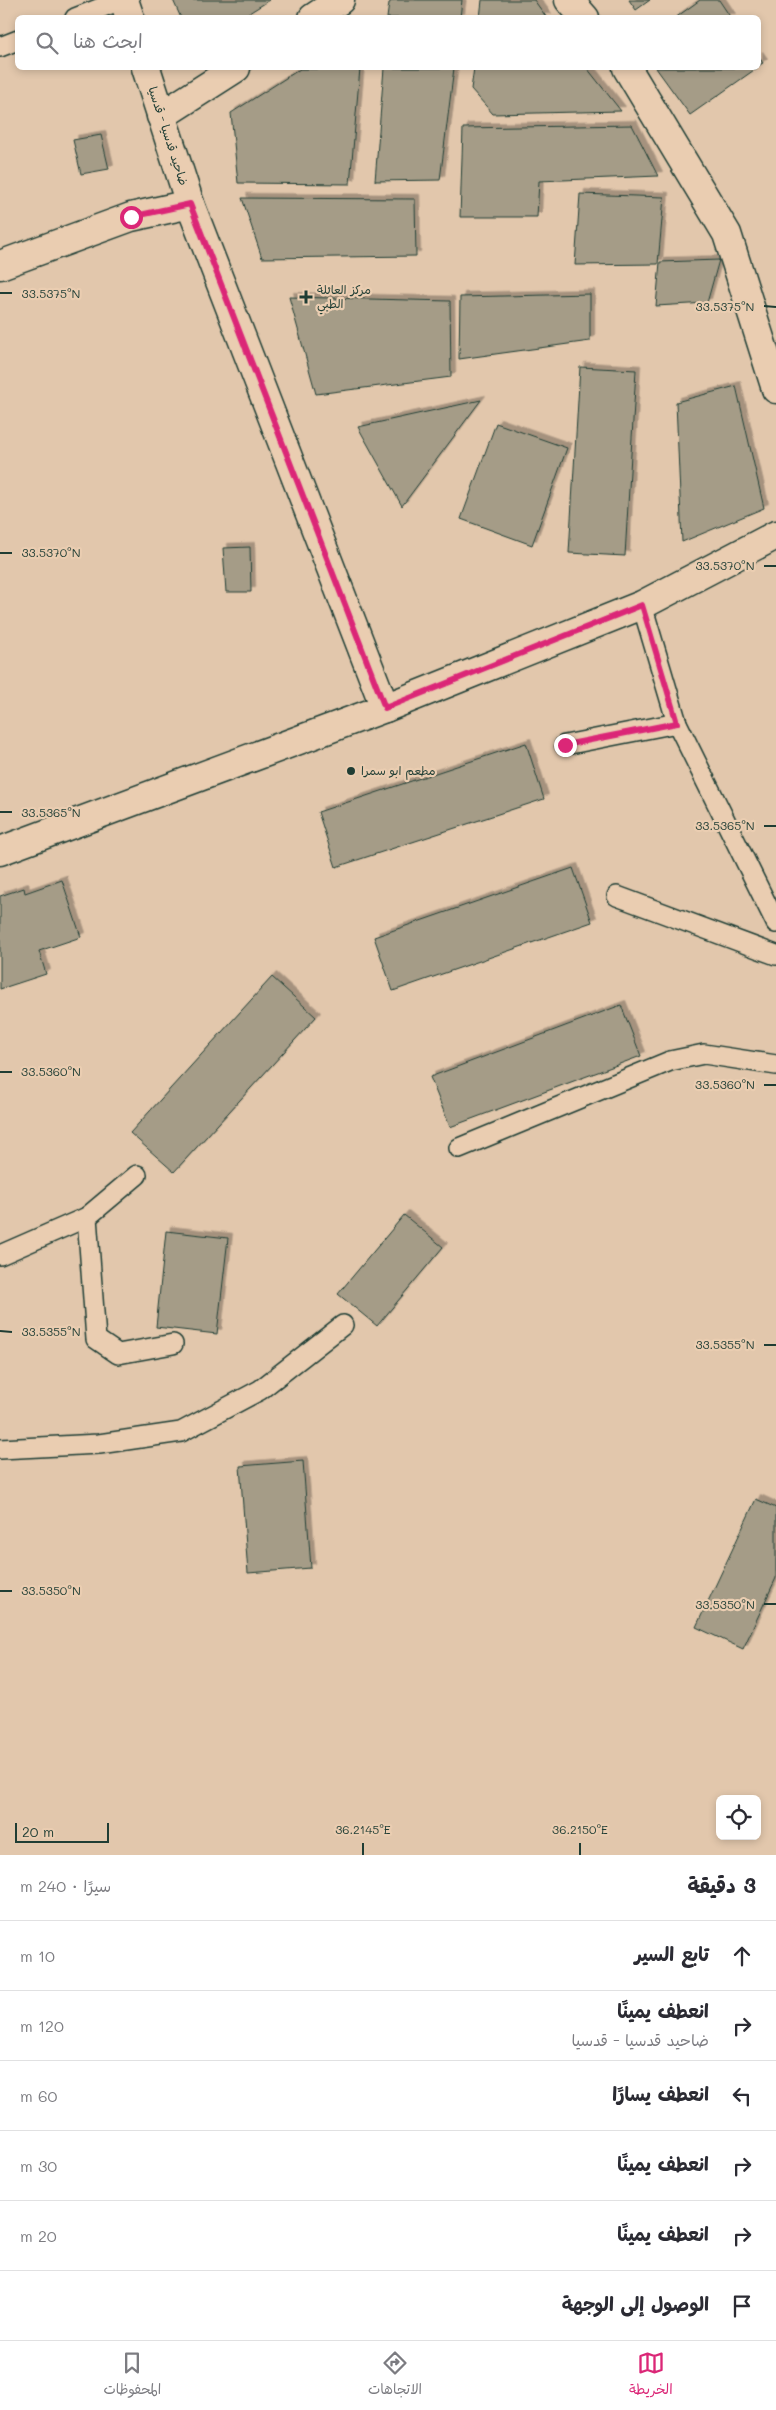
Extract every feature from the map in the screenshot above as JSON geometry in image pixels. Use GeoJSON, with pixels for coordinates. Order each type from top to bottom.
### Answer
{"type":"FeatureCollection","features":[{"type":"Feature","properties":{"kind":"main road"},"geometry":{"type":"LineString","coordinates":[[122,0],[129,15]]}},
{"type":"Feature","properties":{"kind":"main road"},"geometry":{"type":"LineString","coordinates":[[318,15],[340,0]]}},
{"type":"Feature","properties":{"kind":"main road"},"geometry":{"type":"LineString","coordinates":[[569,0],[582,15]]}},
{"type":"Feature","properties":{"kind":"main road","name":"ضاحيد قدسيا - قدسيا"},"geometry":{"type":"LineString","coordinates":[[147,70],[190,204],[385,708]]}},
{"type":"Feature","properties":{"kind":"main road"},"geometry":{"type":"LineString","coordinates":[[161,116],[233,70]]}},
{"type":"Feature","properties":{"kind":"main road"},"geometry":{"type":"LineString","coordinates":[[628,70],[727,234],[776,390]]}},
{"type":"Feature","properties":{"kind":"main road"},"geometry":{"type":"LineString","coordinates":[[0,264],[131,217],[190,204]]}},
{"type":"Feature","properties":{"kind":"main road"},"geometry":{"type":"LineString","coordinates":[[0,851],[385,708],[642,605],[776,535]]}},
{"type":"Feature","properties":{"kind":"lane"},"geometry":{"type":"LineString","coordinates":[[83,15],[122,0]]}},
{"type":"Feature","properties":{"kind":"lane"},"geometry":{"type":"LineString","coordinates":[[0,47],[15,41]]}},
{"type":"Feature","properties":{"kind":"lane"},"geometry":{"type":"LineString","coordinates":[[642,605],[677,723],[776,923]]}},
{"type":"Feature","properties":{"kind":"lane"},"geometry":{"type":"LineString","coordinates":[[565,745],[677,723]]}},
{"type":"Feature","properties":{"kind":"lane"},"geometry":{"type":"LineString","coordinates":[[617,896],[776,955]]}},
{"type":"Feature","properties":{"kind":"lane"},"geometry":{"type":"LineString","coordinates":[[458,1148],[670,1061],[704,1054],[776,1065]]}},
{"type":"Feature","properties":{"kind":"lane"},"geometry":{"type":"LineString","coordinates":[[0,1255],[87,1216],[137,1175]]}},
{"type":"Feature","properties":{"kind":"lane"},"geometry":{"type":"LineString","coordinates":[[87,1216],[96,1339],[118,1354],[172,1344]]}},
{"type":"Feature","properties":{"kind":"lane"},"geometry":{"type":"LineString","coordinates":[[0,1449],[99,1444],[180,1432],[260,1390],[343,1325]]}},
{"type":"Feature","properties":{"kind":"building"},"geometry":{"type":"Polygon","coordinates":[[[173,0],[270,0],[246,15],[180,15],[173,0]]]}},
{"type":"Feature","properties":{"kind":"building"},"geometry":{"type":"Polygon","coordinates":[[[394,0],[462,0],[460,15],[387,15],[389,3],[394,0]]]}},
{"type":"Feature","properties":{"kind":"building"},"geometry":{"type":"Polygon","coordinates":[[[482,0],[534,0],[545,15],[480,15],[482,0]]]}},
{"type":"Feature","properties":{"kind":"building"},"geometry":{"type":"Polygon","coordinates":[[[629,0],[650,0],[636,10],[629,0]]]}},
{"type":"Feature","properties":{"kind":"building"},"geometry":{"type":"Polygon","coordinates":[[[700,0],[719,0],[729,15],[679,15],[700,0]]]}},
{"type":"Feature","properties":{"kind":"building"},"geometry":{"type":"Polygon","coordinates":[[[298,70],[360,70],[350,184],[238,183],[231,113],[298,70]]]}},
{"type":"Feature","properties":{"kind":"building"},"geometry":{"type":"Polygon","coordinates":[[[384,70],[454,70],[440,180],[375,181],[384,70]]]}},
{"type":"Feature","properties":{"kind":"building"},"geometry":{"type":"Polygon","coordinates":[[[474,70],[589,70],[621,111],[493,114],[471,89],[474,70]]]}},
{"type":"Feature","properties":{"kind":"building"},"geometry":{"type":"Polygon","coordinates":[[[657,70],[754,70],[690,115],[657,70]]]}},
{"type":"Feature","properties":{"kind":"building"},"geometry":{"type":"Polygon","coordinates":[[[632,125],[658,176],[539,181],[537,217],[460,217],[463,128],[632,125]]]}},
{"type":"Feature","properties":{"kind":"building"},"geometry":{"type":"Polygon","coordinates":[[[101,135],[109,169],[81,174],[73,140],[101,135]]]}},
{"type":"Feature","properties":{"kind":"building"},"geometry":{"type":"Polygon","coordinates":[[[580,194],[664,197],[658,264],[575,265],[580,194]]]}},
{"type":"Feature","properties":{"kind":"building"},"geometry":{"type":"Polygon","coordinates":[[[242,198],[415,199],[416,256],[262,258],[242,198]]]}},
{"type":"Feature","properties":{"kind":"building"},"geometry":{"type":"Polygon","coordinates":[[[719,260],[707,303],[656,306],[660,262],[719,260]]]}},
{"type":"Feature","properties":{"kind":"building"},"geometry":{"type":"Polygon","coordinates":[[[590,294],[590,341],[459,359],[460,297],[590,294]]]}},
{"type":"Feature","properties":{"kind":"building"},"geometry":{"type":"Polygon","coordinates":[[[289,297],[450,301],[451,377],[316,394],[289,297]]]}},
{"type":"Feature","properties":{"kind":"building"},"geometry":{"type":"Polygon","coordinates":[[[580,367],[636,370],[625,556],[569,553],[580,367]]]}},
{"type":"Feature","properties":{"kind":"building"},"geometry":{"type":"Polygon","coordinates":[[[736,386],[764,508],[682,542],[676,402],[736,386]]]}},
{"type":"Feature","properties":{"kind":"building"},"geometry":{"type":"Polygon","coordinates":[[[481,400],[402,506],[358,427],[481,400]]]}},
{"type":"Feature","properties":{"kind":"building"},"geometry":{"type":"Polygon","coordinates":[[[496,423],[567,448],[532,545],[461,519],[496,423]]]}},
{"type":"Feature","properties":{"kind":"building"},"geometry":{"type":"Polygon","coordinates":[[[250,547],[251,592],[226,592],[223,548],[250,547]]]}},
{"type":"Feature","properties":{"kind":"building"},"geometry":{"type":"Polygon","coordinates":[[[526,743],[544,799],[336,867],[318,812],[526,743]]]}},
{"type":"Feature","properties":{"kind":"building"},"geometry":{"type":"Polygon","coordinates":[[[573,868],[592,922],[393,991],[374,937],[573,868]]]}},
{"type":"Feature","properties":{"kind":"building"},"geometry":{"type":"Polygon","coordinates":[[[62,880],[81,937],[39,951],[46,974],[0,989],[0,896],[24,888],[25,893],[62,880]]]}},
{"type":"Feature","properties":{"kind":"building"},"geometry":{"type":"Polygon","coordinates":[[[272,977],[316,1017],[174,1172],[130,1133],[272,977]]]}},
{"type":"Feature","properties":{"kind":"building"},"geometry":{"type":"Polygon","coordinates":[[[621,1005],[641,1056],[450,1127],[430,1077],[621,1005]]]}},
{"type":"Feature","properties":{"kind":"building"},"geometry":{"type":"Polygon","coordinates":[[[404,1215],[443,1247],[377,1326],[338,1294],[404,1215]]]}},
{"type":"Feature","properties":{"kind":"building"},"geometry":{"type":"Polygon","coordinates":[[[166,1231],[228,1238],[217,1334],[156,1327],[166,1231]]]}},
{"type":"Feature","properties":{"kind":"building"},"geometry":{"type":"Polygon","coordinates":[[[303,1461],[311,1568],[248,1573],[240,1466],[303,1461]]]}},
{"type":"Feature","properties":{"kind":"building"},"geometry":{"type":"Polygon","coordinates":[[[756,1499],[776,1508],[776,1578],[743,1649],[696,1627],[756,1499]]]}},
{"type":"Feature","properties":{"kind":"place","name":"مركز العائلة الطبي"},"geometry":{"type":"Point","coordinates":[306,297]}},
{"type":"Feature","properties":{"kind":"place","name":"مطعم ابو سمرا"},"geometry":{"type":"Point","coordinates":[351,771]}},
{"type":"Feature","properties":{"kind":"route"},"geometry":{"type":"LineString","coordinates":[[131,217],[190,204],[385,708],[642,605],[677,723],[565,745]]}}]}
